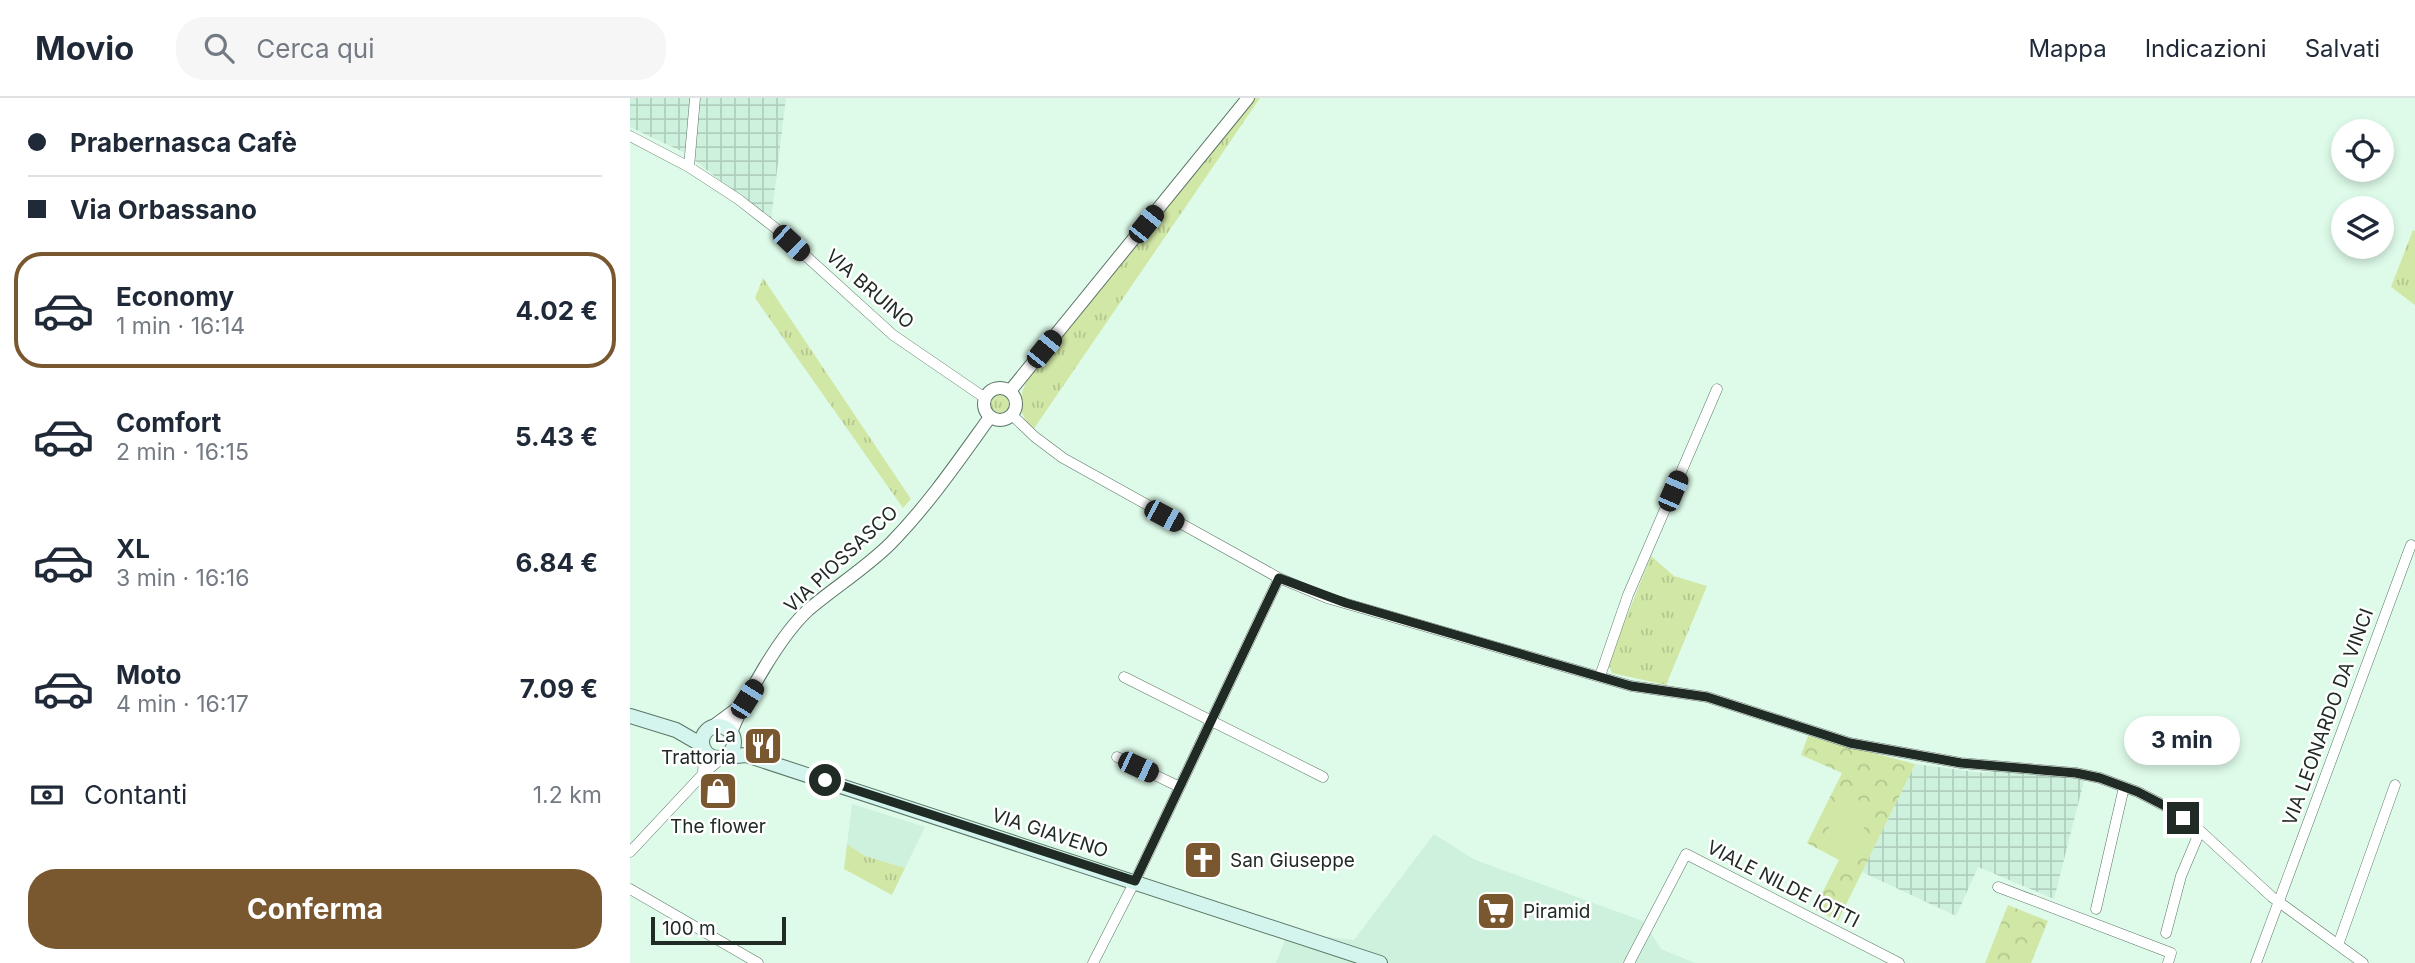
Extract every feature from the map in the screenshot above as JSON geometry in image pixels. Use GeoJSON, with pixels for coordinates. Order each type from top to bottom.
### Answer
{"type":"FeatureCollection","features":[{"type":"Feature","properties":{"kind":"main road","name":"VIA GIAVENO"},"geometry":{"type":"LineString","coordinates":[[630,716],[706,739],[725,727],[733,736]]}},
{"type":"Feature","properties":{"kind":"main road"},"geometry":{"type":"LineString","coordinates":[[733,736],[746,755]]}},
{"type":"Feature","properties":{"kind":"main road"},"geometry":{"type":"LineString","coordinates":[[724,757],[733,749],[733,736]]}},
{"type":"Feature","properties":{"kind":"main road","name":"VIA GIAVENO"},"geometry":{"type":"LineString","coordinates":[[706,739],[712,757],[746,755],[1380,963]]}},
{"type":"Feature","properties":{"kind":"street"},"geometry":{"type":"LineString","coordinates":[[689,167],[695,98]]}},
{"type":"Feature","properties":{"kind":"street"},"geometry":{"type":"LineString","coordinates":[[1010,391],[1248,98]]}},
{"type":"Feature","properties":{"kind":"street","name":"VIA BRUINO"},"geometry":{"type":"LineString","coordinates":[[630,136],[689,167],[738,199],[774,227],[893,335],[985,398]]}},
{"type":"Feature","properties":{"kind":"street"},"geometry":{"type":"LineString","coordinates":[[996,388],[1010,391],[1017,405],[1012,415],[1004,420],[990,416],[984,408],[985,398],[996,388]]}},
{"type":"Feature","properties":{"kind":"street"},"geometry":{"type":"LineString","coordinates":[[1600,676],[1628,595],[1717,389]]}},
{"type":"Feature","properties":{"kind":"street"},"geometry":{"type":"LineString","coordinates":[[1012,415],[1035,438],[1063,458],[1279,578],[1327,598],[1631,686],[1707,697],[1850,743],[1961,763],[2076,773],[2124,787],[2169,808],[2200,831],[2278,901],[2363,963]]}},
{"type":"Feature","properties":{"kind":"street","name":"VIA PIOSSASCO"},"geometry":{"type":"LineString","coordinates":[[733,736],[747,699],[780,646],[806,612],[889,545],[919,513],[990,416]]}},
{"type":"Feature","properties":{"kind":"street","name":"VIA LEONARDO DA VINCI"},"geometry":{"type":"LineString","coordinates":[[2256,963],[2411,545]]}},
{"type":"Feature","properties":{"kind":"street"},"geometry":{"type":"LineString","coordinates":[[1093,963],[1135,881],[1279,578]]}},
{"type":"Feature","properties":{"kind":"street"},"geometry":{"type":"LineString","coordinates":[[1124,677],[1323,777]]}},
{"type":"Feature","properties":{"kind":"street","name":"VIA PIOSSASCO"},"geometry":{"type":"LineString","coordinates":[[706,739],[747,699]]}},
{"type":"Feature","properties":{"kind":"street"},"geometry":{"type":"LineString","coordinates":[[703,774],[706,739]]}},
{"type":"Feature","properties":{"kind":"street"},"geometry":{"type":"LineString","coordinates":[[630,852],[703,774],[724,757]]}},
{"type":"Feature","properties":{"kind":"street"},"geometry":{"type":"LineString","coordinates":[[1116,757],[1180,787]]}},
{"type":"Feature","properties":{"kind":"street"},"geometry":{"type":"LineString","coordinates":[[2338,945],[2395,785]]}},
{"type":"Feature","properties":{"kind":"street"},"geometry":{"type":"LineString","coordinates":[[2096,909],[2124,787]]}},
{"type":"Feature","properties":{"kind":"street"},"geometry":{"type":"LineString","coordinates":[[2166,933],[2180,876],[2200,831]]}},
{"type":"Feature","properties":{"kind":"street","name":"VIALE NILDE IOTTI"},"geometry":{"type":"LineString","coordinates":[[1629,963],[1686,855],[1899,963]]}},
{"type":"Feature","properties":{"kind":"street"},"geometry":{"type":"LineString","coordinates":[[1998,887],[2171,953],[2168,963]]}},
{"type":"Feature","properties":{"kind":"street"},"geometry":{"type":"LineString","coordinates":[[630,890],[758,963]]}},
{"type":"Feature","properties":{"kind":"shaded area"},"geometry":{"type":"Polygon","coordinates":[[[630,98],[786,98],[771,220],[685,153],[630,127],[630,98]]]}},
{"type":"Feature","properties":{"kind":"shaded area"},"geometry":{"type":"Polygon","coordinates":[[[1915,764],[1983,773],[2005,768],[2085,777],[2054,899],[1978,867],[1956,916],[1862,872],[1915,764]]]}},
{"type":"Feature","properties":{"kind":"shaded area"},"geometry":{"type":"Polygon","coordinates":[[[852,804],[925,827],[905,868],[865,856],[847,844],[852,804]]]}},
{"type":"Feature","properties":{"kind":"shaded area"},"geometry":{"type":"Polygon","coordinates":[[[1434,834],[1475,860],[1643,921],[1661,949],[1695,963],[1276,963],[1288,932],[1354,940],[1434,834]]]}},
{"type":"Feature","properties":{"kind":"green space"},"geometry":{"type":"Polygon","coordinates":[[[1253,98],[1260,98],[1033,430],[1021,409],[1022,395],[1031,373],[1253,98]]]}},
{"type":"Feature","properties":{"kind":"green space"},"geometry":{"type":"Polygon","coordinates":[[[2413,230],[2415,231],[2415,305],[2391,287],[2413,230]]]}},
{"type":"Feature","properties":{"kind":"green space"},"geometry":{"type":"Polygon","coordinates":[[[763,278],[911,499],[903,508],[755,298],[763,278]]]}},
{"type":"Feature","properties":{"kind":"green space"},"geometry":{"type":"Polygon","coordinates":[[[1000,395],[1006,398],[1009,404],[1006,410],[1000,413],[994,410],[991,404],[994,398],[1000,395]]]}},
{"type":"Feature","properties":{"kind":"green space"},"geometry":{"type":"Polygon","coordinates":[[[1651,556],[1674,576],[1707,586],[1666,685],[1612,673],[1608,663],[1651,556]]]}},
{"type":"Feature","properties":{"kind":"green space"},"geometry":{"type":"Polygon","coordinates":[[[1808,736],[1915,764],[1838,921],[1814,909],[1839,860],[1807,843],[1842,773],[1801,755],[1808,736]]]}},
{"type":"Feature","properties":{"kind":"green space"},"geometry":{"type":"Polygon","coordinates":[[[1846,794],[1874,808],[1851,854],[1823,840],[1846,794]]]}},
{"type":"Feature","properties":{"kind":"green space"},"geometry":{"type":"Polygon","coordinates":[[[847,844],[865,856],[905,868],[892,895],[844,869],[847,844]]]}},
{"type":"Feature","properties":{"kind":"green space"},"geometry":{"type":"Polygon","coordinates":[[[2008,905],[2048,921],[2031,963],[1985,963],[2008,905]]]}},
{"type":"Feature","properties":{"kind":"place","name":"La Trattoria"},"geometry":{"type":"Point","coordinates":[763,746]}},
{"type":"Feature","properties":{"kind":"place","name":"The flower"},"geometry":{"type":"Point","coordinates":[718,791]}},
{"type":"Feature","properties":{"kind":"place","name":"San Giuseppe"},"geometry":{"type":"Point","coordinates":[1203,860]}},
{"type":"Feature","properties":{"kind":"place","name":"Piramid"},"geometry":{"type":"Point","coordinates":[1496,911]}},
{"type":"Feature","properties":{"kind":"route"},"geometry":{"type":"LineString","coordinates":[[825,780],[1135,881],[1279,578],[1327,598],[1631,686],[1707,697],[1850,743],[1961,763],[2076,773],[2100,778],[2138,792],[2183,818]]}}]}
